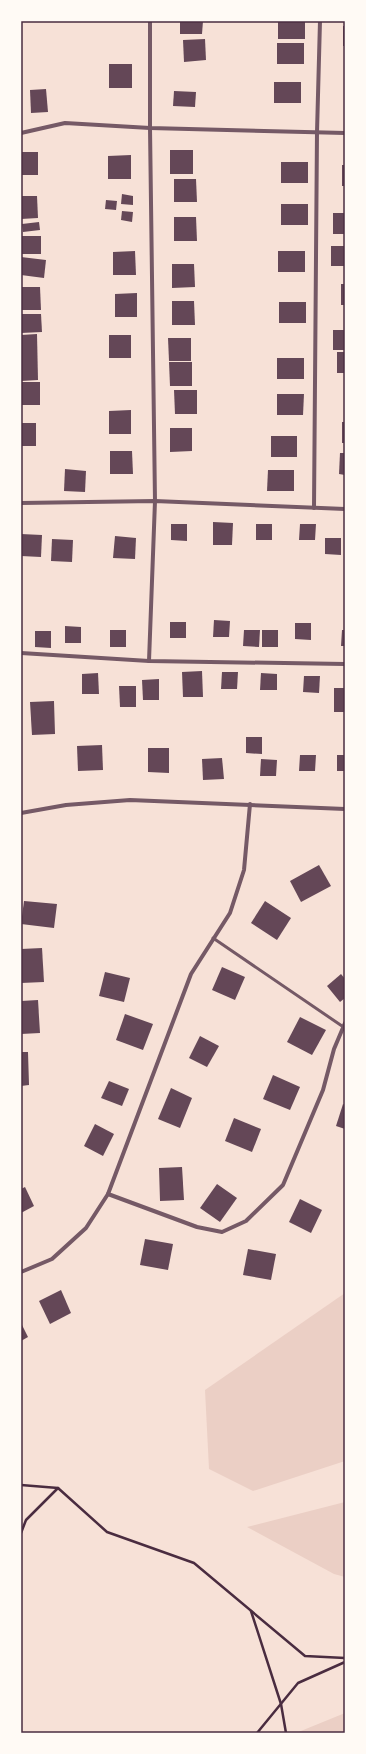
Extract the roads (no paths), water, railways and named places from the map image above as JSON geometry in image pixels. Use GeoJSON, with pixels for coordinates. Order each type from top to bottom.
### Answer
{"type":"FeatureCollection","features":[{"type":"Feature","properties":{"kind":"street"},"geometry":{"type":"LineString","coordinates":[[149,661],[155,501],[150,21]]}},
{"type":"Feature","properties":{"kind":"street"},"geometry":{"type":"LineString","coordinates":[[314,508],[317,132],[320,21]]}},
{"type":"Feature","properties":{"kind":"street"},"geometry":{"type":"LineString","coordinates":[[21,133],[64,123],[150,128],[345,132]]}},
{"type":"Feature","properties":{"kind":"street"},"geometry":{"type":"LineString","coordinates":[[21,503],[155,501],[345,509]]}},
{"type":"Feature","properties":{"kind":"street"},"geometry":{"type":"LineString","coordinates":[[21,653],[149,661],[345,664]]}},
{"type":"Feature","properties":{"kind":"street"},"geometry":{"type":"LineString","coordinates":[[21,813],[66,805],[130,800],[345,809]]}},
{"type":"Feature","properties":{"kind":"street"},"geometry":{"type":"LineString","coordinates":[[21,1272],[52,1258],[86,1228],[108,1194],[191,974],[230,913],[244,870],[250,804]]}},
{"type":"Feature","properties":{"kind":"street"},"geometry":{"type":"LineString","coordinates":[[108,1194],[197,1227],[222,1232],[246,1221],[283,1185],[323,1090],[344,1024]]}},
{"type":"Feature","properties":{"kind":"lane"},"geometry":{"type":"LineString","coordinates":[[213,938],[344,1024]]}}]}
